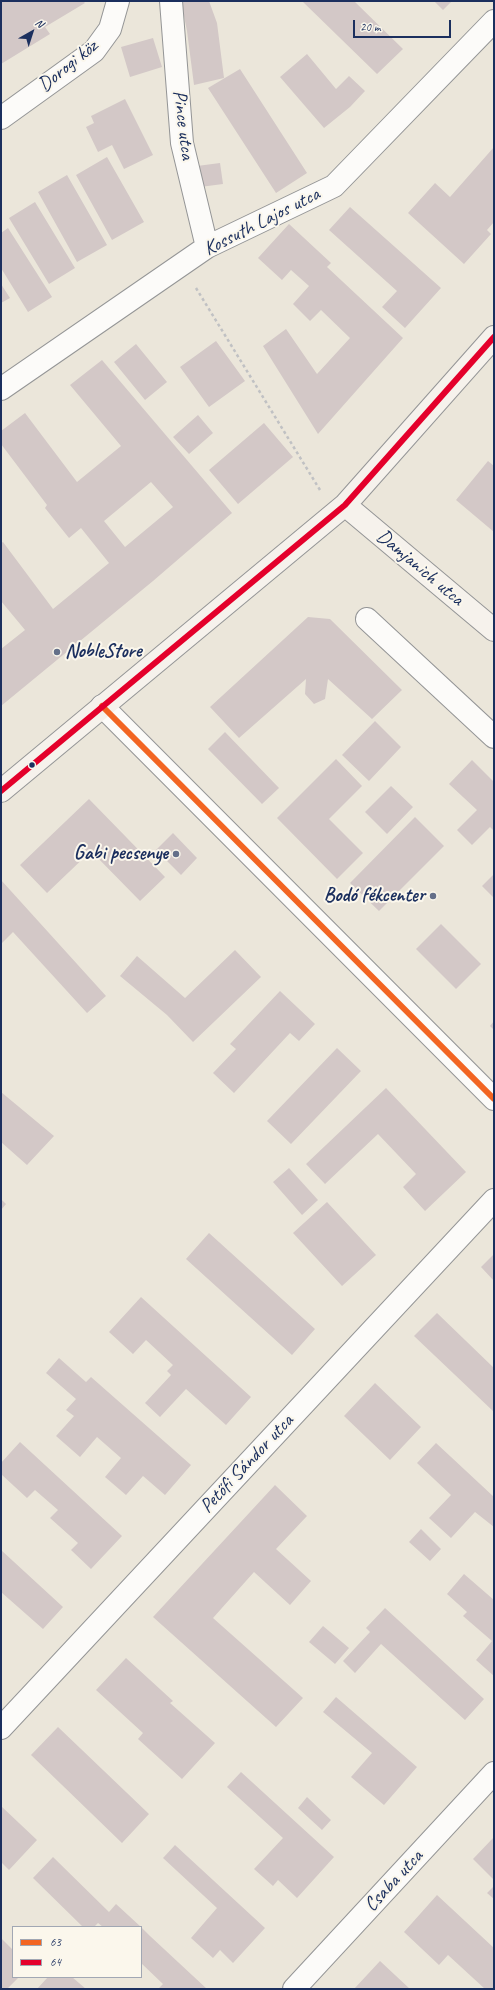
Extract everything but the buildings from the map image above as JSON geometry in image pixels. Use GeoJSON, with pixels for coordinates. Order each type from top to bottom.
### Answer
{"type":"FeatureCollection","features":[{"type":"Feature","properties":{"kind":"street","name":"Dorogi köz"},"geometry":{"type":"LineString","coordinates":[[1,118],[94,51],[110,29],[118,1]]}},
{"type":"Feature","properties":{"kind":"street","name":"Pince utca"},"geometry":{"type":"LineString","coordinates":[[170,1],[182,143],[207,248]]}},
{"type":"Feature","properties":{"kind":"street","name":"Kossuth Lajos utca"},"geometry":{"type":"LineString","coordinates":[[1,389],[207,248],[334,186],[494,21]]}},
{"type":"Feature","properties":{"kind":"street"},"geometry":{"type":"LineString","coordinates":[[1,791],[340,510],[494,337]]}},
{"type":"Feature","properties":{"kind":"street","name":"Damjanich utca"},"geometry":{"type":"LineString","coordinates":[[340,510],[494,630]]}},
{"type":"Feature","properties":{"kind":"street"},"geometry":{"type":"LineString","coordinates":[[367,619],[494,737]]}},
{"type":"Feature","properties":{"kind":"street"},"geometry":{"type":"LineString","coordinates":[[102,706],[494,1099]]}},
{"type":"Feature","properties":{"kind":"street","name":"Petőfi Sándor utca"},"geometry":{"type":"LineString","coordinates":[[1,1728],[494,1200]]}},
{"type":"Feature","properties":{"kind":"street","name":"Csaba utca"},"geometry":{"type":"LineString","coordinates":[[294,1989],[494,1773]]}},
{"type":"Feature","properties":{"kind":"path"},"geometry":{"type":"LineString","coordinates":[[183,265],[340,510]]}},
{"type":"Feature","properties":{"kind":"transit line","name":"64"},"geometry":{"type":"LineString","coordinates":[[1,791],[345,505],[494,337]]}},
{"type":"Feature","properties":{"kind":"transit line","name":"63"},"geometry":{"type":"LineString","coordinates":[[102,706],[494,1099]]}},
{"type":"Feature","properties":{"kind":"place","name":"NobleStore"},"geometry":{"type":"Point","coordinates":[57,652]}},
{"type":"Feature","properties":{"kind":"place","name":"Gabi pecsenye"},"geometry":{"type":"Point","coordinates":[176,854]}},
{"type":"Feature","properties":{"kind":"place","name":"Bodó fékcenter"},"geometry":{"type":"Point","coordinates":[433,896]}}]}
